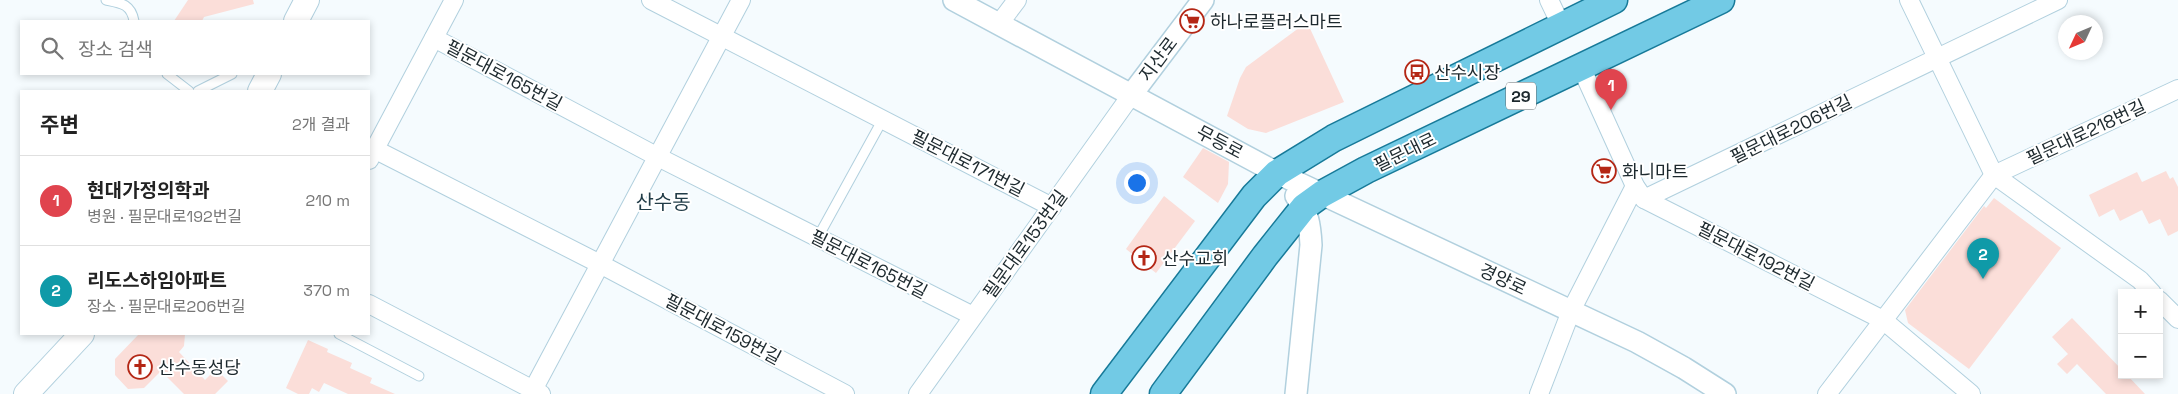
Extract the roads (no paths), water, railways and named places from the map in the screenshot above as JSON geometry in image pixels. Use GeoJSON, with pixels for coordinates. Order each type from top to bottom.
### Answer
{"type":"FeatureCollection","features":[{"type":"Feature","properties":{"kind":"main road"},"geometry":{"type":"LineString","coordinates":[[297,20],[307,0]]}},
{"type":"Feature","properties":{"kind":"main road"},"geometry":{"type":"LineString","coordinates":[[1104,394],[1249,202],[1277,173],[1334,138],[1614,0]]}},
{"type":"Feature","properties":{"kind":"main road","name":"필문대로"},"geometry":{"type":"LineString","coordinates":[[1163,394],[1264,256],[1313,201],[1581,67],[1721,0]]}},
{"type":"Feature","properties":{"kind":"main road"},"geometry":{"type":"LineString","coordinates":[[261,90],[269,75]]}},
{"type":"Feature","properties":{"kind":"main road"},"geometry":{"type":"LineString","coordinates":[[26,394],[81,335]]}},
{"type":"Feature","properties":{"kind":"street"},"geometry":{"type":"LineString","coordinates":[[434,38],[454,0]]}},
{"type":"Feature","properties":{"kind":"street","name":"필문대로171번길"},"geometry":{"type":"LineString","coordinates":[[651,0],[1052,207]]}},
{"type":"Feature","properties":{"kind":"street"},"geometry":{"type":"LineString","coordinates":[[370,305],[536,393],[600,264],[741,0]]}},
{"type":"Feature","properties":{"kind":"street"},"geometry":{"type":"LineString","coordinates":[[999,24],[1016,0]]}},
{"type":"Feature","properties":{"kind":"street","name":"지산로"},"geometry":{"type":"LineString","coordinates":[[1132,94],[1203,0]]}},
{"type":"Feature","properties":{"kind":"street"},"geometry":{"type":"LineString","coordinates":[[1549,0],[1561,25]]}},
{"type":"Feature","properties":{"kind":"street"},"geometry":{"type":"LineString","coordinates":[[1909,0],[1994,175],[2140,280],[2148,289]]}},
{"type":"Feature","properties":{"kind":"street"},"geometry":{"type":"LineString","coordinates":[[1937,59],[2058,0]]}},
{"type":"Feature","properties":{"kind":"street","name":"무등로"},"geometry":{"type":"LineString","coordinates":[[957,1],[1277,173]]}},
{"type":"Feature","properties":{"kind":"street","name":"필문대로165번길"},"geometry":{"type":"LineString","coordinates":[[372,155],[434,38],[658,157],[973,316]]}},
{"type":"Feature","properties":{"kind":"street","name":"필문대로206번길"},"geometry":{"type":"LineString","coordinates":[[1640,193],[1937,59]]}},
{"type":"Feature","properties":{"kind":"street"},"geometry":{"type":"LineString","coordinates":[[1539,394],[1571,311],[1640,193],[1581,67]]}},
{"type":"Feature","properties":{"kind":"street","name":"필문대로218번길"},"geometry":{"type":"LineString","coordinates":[[1994,175],[2178,89]]}},
{"type":"Feature","properties":{"kind":"street","name":"필문대로153번길"},"geometry":{"type":"LineString","coordinates":[[918,394],[1132,94]]}},
{"type":"Feature","properties":{"kind":"street","name":"필문대로159번길"},"geometry":{"type":"LineString","coordinates":[[372,155],[600,264],[845,394]]}},
{"type":"Feature","properties":{"kind":"street","name":"경양로"},"geometry":{"type":"LineString","coordinates":[[1277,173],[1313,201],[1571,311],[1637,342],[1684,368],[1724,394]]}},
{"type":"Feature","properties":{"kind":"street"},"geometry":{"type":"LineString","coordinates":[[1826,394],[1994,175]]}},
{"type":"Feature","properties":{"kind":"street","name":"필문대로192번길"},"geometry":{"type":"LineString","coordinates":[[1640,193],[1883,320],[1971,394]]}},
{"type":"Feature","properties":{"kind":"street"},"geometry":{"type":"LineString","coordinates":[[1296,394],[1311,245],[1310,221],[1313,201]]}},
{"type":"Feature","properties":{"kind":"street"},"geometry":{"type":"LineString","coordinates":[[2163,304],[2178,319]]}},
{"type":"Feature","properties":{"kind":"lane"},"geometry":{"type":"LineString","coordinates":[[106,0],[125,4],[132,12],[134,20]]}},
{"type":"Feature","properties":{"kind":"lane"},"geometry":{"type":"LineString","coordinates":[[168,75],[188,90]]}},
{"type":"Feature","properties":{"kind":"lane"},"geometry":{"type":"LineString","coordinates":[[200,90],[230,75]]}},
{"type":"Feature","properties":{"kind":"lane"},"geometry":{"type":"LineString","coordinates":[[818,237],[883,119]]}},
{"type":"Feature","properties":{"kind":"lane"},"geometry":{"type":"LineString","coordinates":[[341,335],[419,376]]}},
{"type":"Feature","properties":{"kind":"place","name":"하나로플러스마트"},"geometry":{"type":"Point","coordinates":[1192,21]}},
{"type":"Feature","properties":{"kind":"place","name":"산수시장"},"geometry":{"type":"Point","coordinates":[1417,72]}},
{"type":"Feature","properties":{"kind":"place","name":"현대가정의학과"},"geometry":{"type":"Point","coordinates":[1611,110]}},
{"type":"Feature","properties":{"kind":"place","name":"화니마트"},"geometry":{"type":"Point","coordinates":[1604,171]}},
{"type":"Feature","properties":{"kind":"place","name":"산수교회"},"geometry":{"type":"Point","coordinates":[1144,258]}},
{"type":"Feature","properties":{"kind":"place","name":"리도스하임아파트"},"geometry":{"type":"Point","coordinates":[1983,279]}},
{"type":"Feature","properties":{"kind":"place","name":"산수동성당"},"geometry":{"type":"Point","coordinates":[140,367]}},
{"type":"Feature","properties":{"kind":"district","name":"산수동"},"geometry":{"type":"Point","coordinates":[663,202]}}]}
